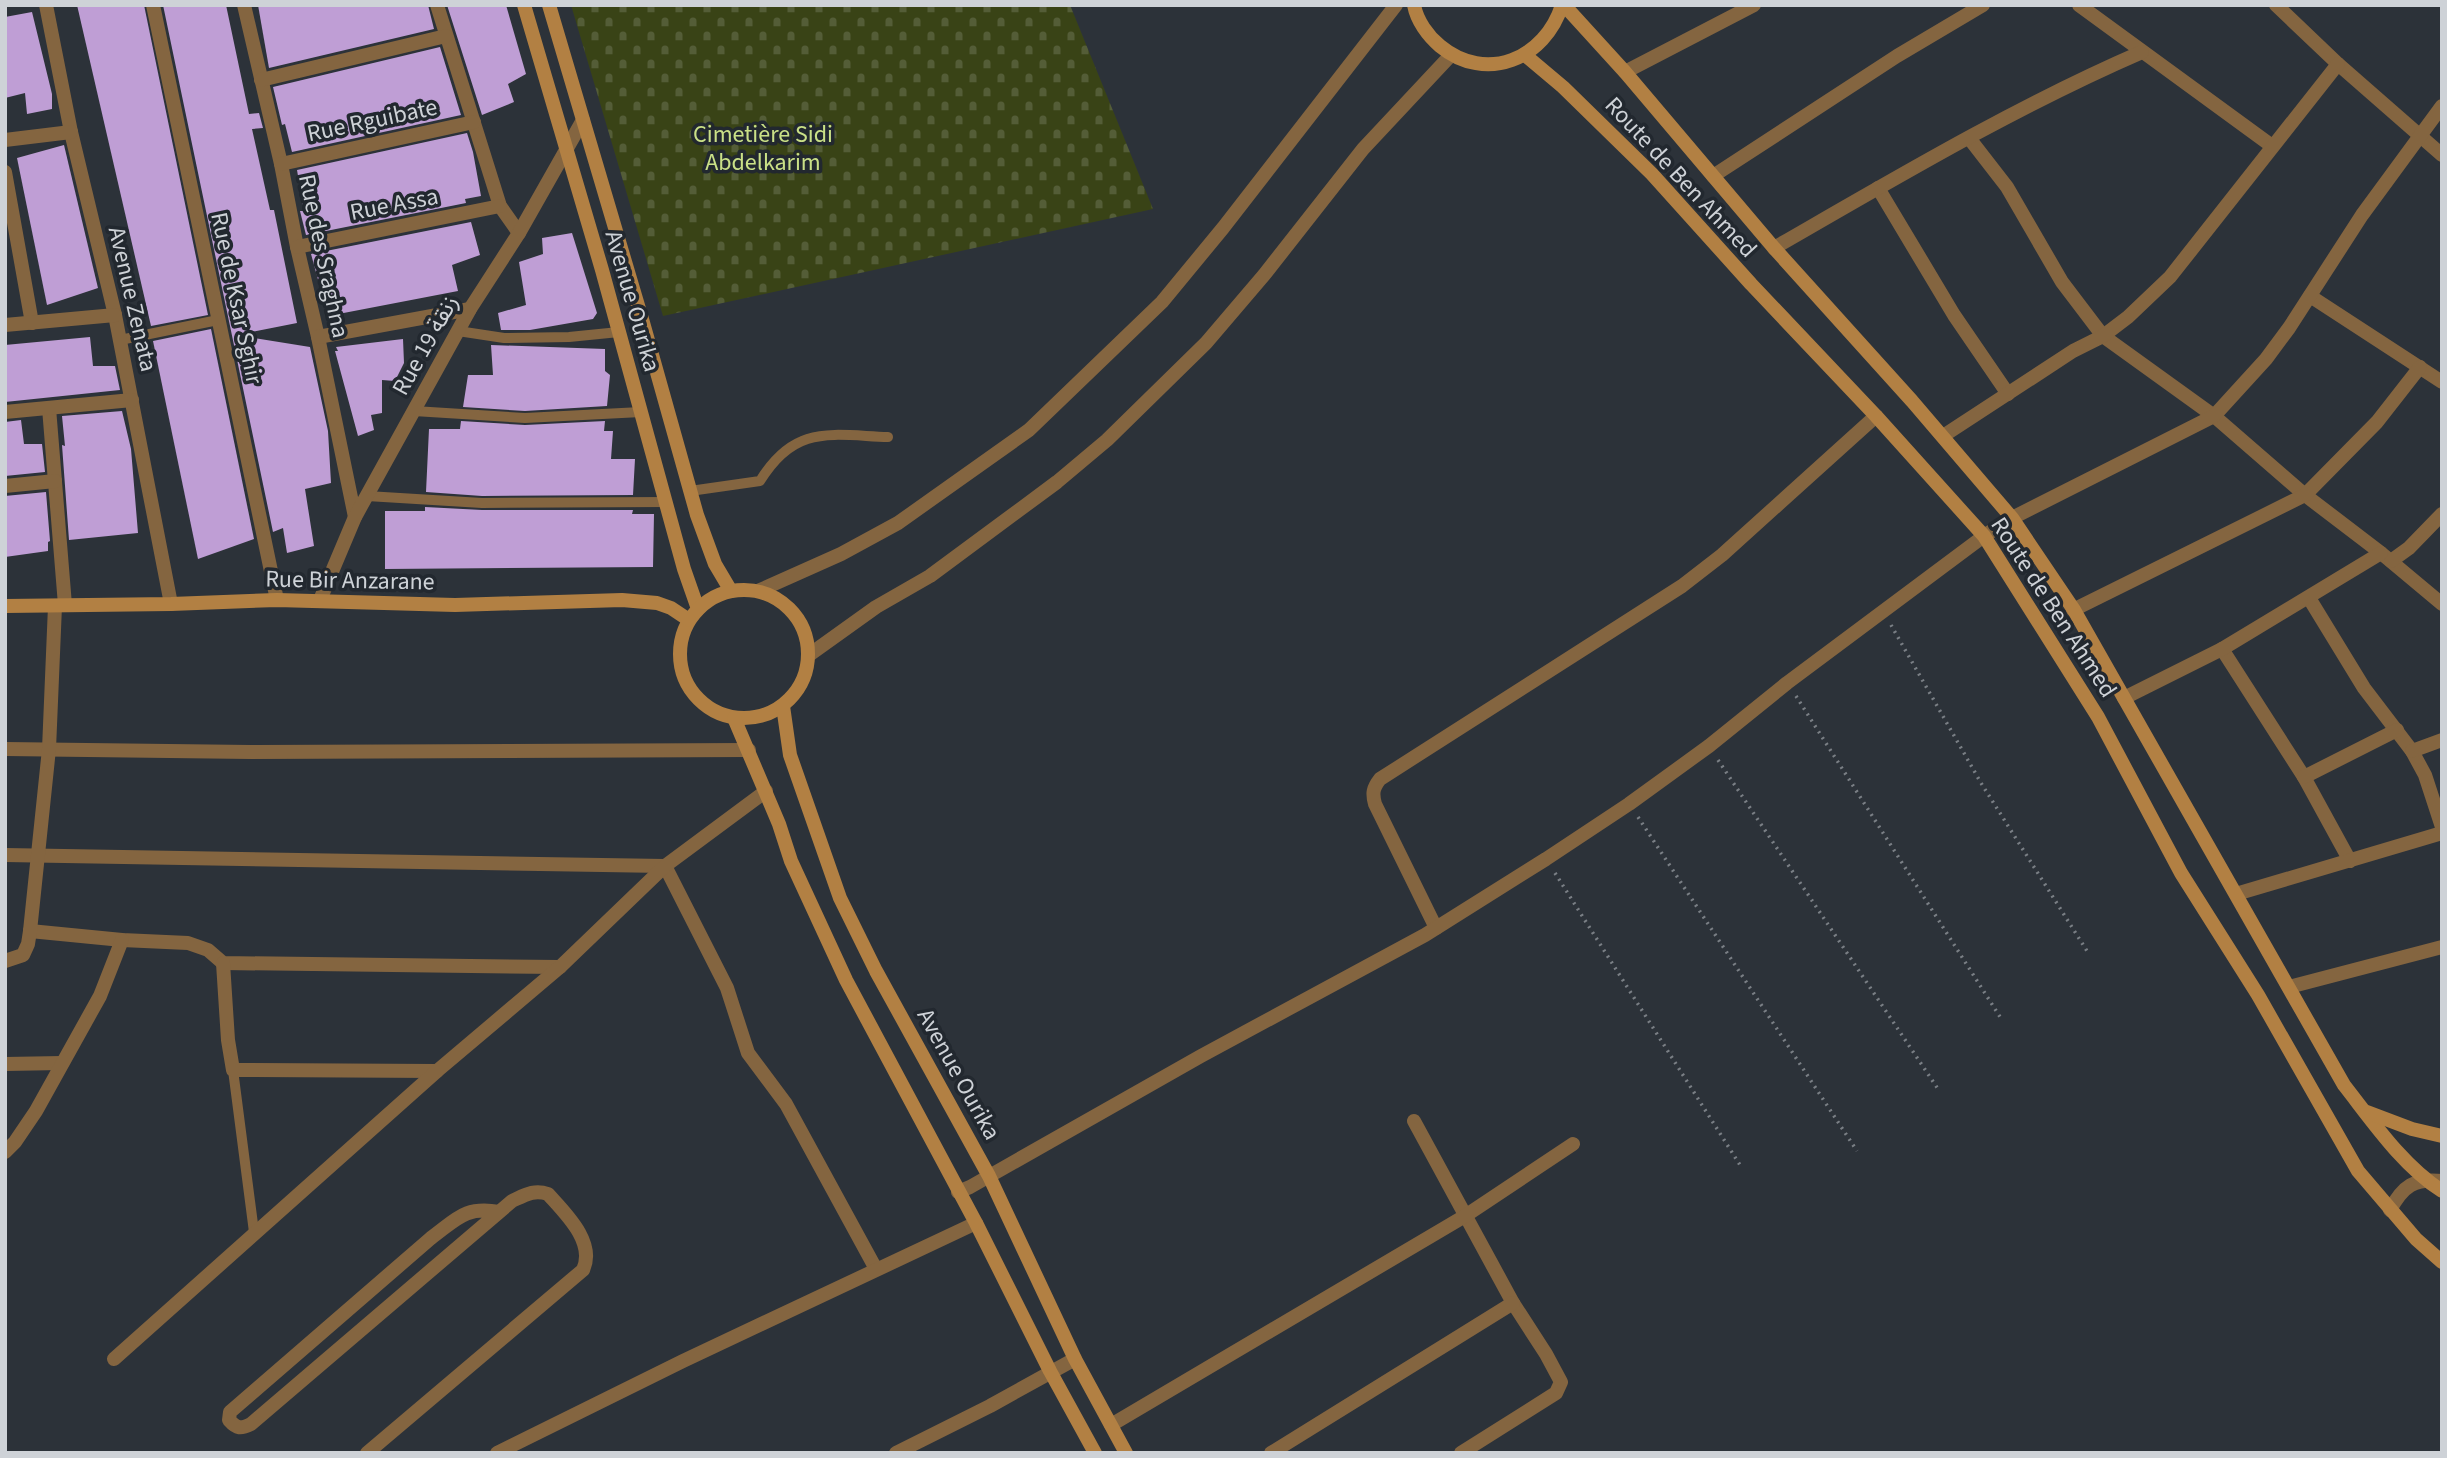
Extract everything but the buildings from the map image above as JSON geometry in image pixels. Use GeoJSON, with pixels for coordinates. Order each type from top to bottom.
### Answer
{"type":"FeatureCollection","features":[{"type":"Feature","properties":{"kind":"street","name":"Avenue Zenata"},"geometry":{"type":"LineString","coordinates":[[46,5],[71,132],[115,315],[172,604]]}},
{"type":"Feature","properties":{"kind":"street","name":"Rue de Ksar Sghir"},"geometry":{"type":"LineString","coordinates":[[153,5],[277,600]]}},
{"type":"Feature","properties":{"kind":"street","name":"Rue des Sraghna"},"geometry":{"type":"LineString","coordinates":[[244,5],[281,164],[355,517]]}},
{"type":"Feature","properties":{"kind":"street"},"geometry":{"type":"LineString","coordinates":[[437,5],[500,206],[519,233]]}},
{"type":"Feature","properties":{"kind":"street","name":"Avenue Ourika"},"geometry":{"type":"LineString","coordinates":[[524,5],[667,502],[693,615]]}},
{"type":"Feature","properties":{"kind":"street","name":"Avenue Ourika"},"geometry":{"type":"LineString","coordinates":[[549,5],[690,491],[715,564],[731,591]]}},
{"type":"Feature","properties":{"kind":"street"},"geometry":{"type":"LineString","coordinates":[[758,591],[778,600],[794,614],[807,640],[805,675],[797,692],[783,706],[760,717],[734,718],[714,711],[697,699],[685,681],[680,660],[681,639],[693,615],[713,598],[731,591],[758,591],[841,554],[898,523],[1028,430],[1162,302],[1223,228],[1396,5]]}},
{"type":"Feature","properties":{"kind":"street"},"geometry":{"type":"LineString","coordinates":[[808,655],[876,607],[930,576],[1056,482],[1107,440],[1206,343],[1264,275],[1363,149],[1451,55],[1430,37],[1414,5]]}},
{"type":"Feature","properties":{"kind":"street","name":"Route de Ben Ahmed"},"geometry":{"type":"LineString","coordinates":[[1451,55],[1469,62],[1488,64],[1507,62],[1525,55],[1550,33],[1563,5],[1625,72],[1774,248],[1943,436],[2012,518],[2073,610],[2344,1085],[2424,1179],[2442,1191]]}},
{"type":"Feature","properties":{"kind":"street"},"geometry":{"type":"LineString","coordinates":[[1625,72],[1754,5]]}},
{"type":"Feature","properties":{"kind":"street"},"geometry":{"type":"LineString","coordinates":[[1713,176],[1886,63],[1983,5]]}},
{"type":"Feature","properties":{"kind":"street"},"geometry":{"type":"LineString","coordinates":[[2079,5],[2272,146]]}},
{"type":"Feature","properties":{"kind":"street"},"geometry":{"type":"LineString","coordinates":[[2276,5],[2338,64],[2442,155]]}},
{"type":"Feature","properties":{"kind":"street"},"geometry":{"type":"LineString","coordinates":[[261,79],[446,36]]}},
{"type":"Feature","properties":{"kind":"street"},"geometry":{"type":"LineString","coordinates":[[1774,248],[2077,80],[2142,52]]}},
{"type":"Feature","properties":{"kind":"street","name":"Route de Ben Ahmed"},"geometry":{"type":"LineString","coordinates":[[1525,55],[1563,87],[1652,174],[1984,536],[2098,717],[2181,873],[2258,995],[2358,1171],[2416,1239],[2442,1262]]}},
{"type":"Feature","properties":{"kind":"street"},"geometry":{"type":"LineString","coordinates":[[1943,436],[2073,351],[2103,336],[2170,277],[2338,64]]}},
{"type":"Feature","properties":{"kind":"street"},"geometry":{"type":"LineString","coordinates":[[958,1192],[1436,928],[1629,804],[1709,746],[1787,682],[1984,536],[2012,518],[2214,416],[2266,359],[2362,215],[2442,106]]}},
{"type":"Feature","properties":{"kind":"street","name":"Rue 19 زنقة"},"geometry":{"type":"LineString","coordinates":[[320,600],[355,517],[470,309],[519,233],[583,120]]}},
{"type":"Feature","properties":{"kind":"street","name":"Rue Rguibate"},"geometry":{"type":"LineString","coordinates":[[281,164],[474,122]]}},
{"type":"Feature","properties":{"kind":"street"},"geometry":{"type":"LineString","coordinates":[[5,140],[71,132]]}},
{"type":"Feature","properties":{"kind":"street"},"geometry":{"type":"LineString","coordinates":[[1969,138],[2007,187],[2062,282],[2103,336],[2214,416],[2305,495],[2442,604]]}},
{"type":"Feature","properties":{"kind":"street"},"geometry":{"type":"LineString","coordinates":[[5,172],[12,245],[32,323]]}},
{"type":"Feature","properties":{"kind":"street"},"geometry":{"type":"LineString","coordinates":[[1878,188],[1954,315],[2008,394]]}},
{"type":"Feature","properties":{"kind":"street","name":"Rue Assa"},"geometry":{"type":"LineString","coordinates":[[297,247],[500,206]]}},
{"type":"Feature","properties":{"kind":"street"},"geometry":{"type":"LineString","coordinates":[[2310,296],[2442,382]]}},
{"type":"Feature","properties":{"kind":"street"},"geometry":{"type":"LineString","coordinates":[[318,337],[470,309]]}},
{"type":"Feature","properties":{"kind":"street"},"geometry":{"type":"LineString","coordinates":[[5,325],[115,315]]}},
{"type":"Feature","properties":{"kind":"street"},"geometry":{"type":"LineString","coordinates":[[2073,610],[2305,495],[2377,422],[2420,367]]}},
{"type":"Feature","properties":{"kind":"street"},"geometry":{"type":"LineString","coordinates":[[5,412],[132,400]]}},
{"type":"Feature","properties":{"kind":"street"},"geometry":{"type":"LineString","coordinates":[[5,961],[23,954],[28,944],[49,749],[60,606],[55,481],[48,408]]}},
{"type":"Feature","properties":{"kind":"street"},"geometry":{"type":"LineString","coordinates":[[1436,928],[1375,804],[1374,786],[1380,779],[1682,586],[1722,555],[1876,416]]}},
{"type":"Feature","properties":{"kind":"street"},"geometry":{"type":"LineString","coordinates":[[5,486],[55,481]]}},
{"type":"Feature","properties":{"kind":"street"},"geometry":{"type":"LineString","coordinates":[[2124,698],[2222,649],[2386,557],[2409,548],[2442,514]]}},
{"type":"Feature","properties":{"kind":"street"},"geometry":{"type":"LineString","coordinates":[[2309,598],[2364,688],[2412,751],[2425,775],[2442,827]]}},
{"type":"Feature","properties":{"kind":"street","name":"Rue Bir Anzarane"},"geometry":{"type":"LineString","coordinates":[[5,606],[277,600],[455,606],[622,600],[657,603],[693,615]]}},
{"type":"Feature","properties":{"kind":"street"},"geometry":{"type":"LineString","coordinates":[[2222,649],[2304,777],[2350,861]]}},
{"type":"Feature","properties":{"kind":"street","name":"Avenue Ourika"},"geometry":{"type":"LineString","coordinates":[[783,706],[790,755],[840,898],[876,971],[989,1176],[1075,1359],[1126,1453]]}},
{"type":"Feature","properties":{"kind":"street"},"geometry":{"type":"LineString","coordinates":[[734,718],[766,791],[792,861],[846,980],[1095,1453]]}},
{"type":"Feature","properties":{"kind":"street"},"geometry":{"type":"LineString","coordinates":[[2304,777],[2397,730]]}},
{"type":"Feature","properties":{"kind":"street"},"geometry":{"type":"LineString","coordinates":[[2412,751],[2442,740]]}},
{"type":"Feature","properties":{"kind":"street"},"geometry":{"type":"LineString","coordinates":[[5,749],[251,752],[749,750]]}},
{"type":"Feature","properties":{"kind":"street"},"geometry":{"type":"LineString","coordinates":[[114,1359],[437,1071],[560,967],[665,866],[766,791]]}},
{"type":"Feature","properties":{"kind":"street"},"geometry":{"type":"LineString","coordinates":[[2236,894],[2442,833]]}},
{"type":"Feature","properties":{"kind":"street"},"geometry":{"type":"LineString","coordinates":[[5,855],[665,866]]}},
{"type":"Feature","properties":{"kind":"street"},"geometry":{"type":"LineString","coordinates":[[665,866],[727,988],[748,1053],[786,1104],[876,1269]]}},
{"type":"Feature","properties":{"kind":"street"},"geometry":{"type":"LineString","coordinates":[[30,931],[188,943],[208,950],[223,963],[560,967]]}},
{"type":"Feature","properties":{"kind":"street"},"geometry":{"type":"LineString","coordinates":[[5,1152],[29,1121],[100,996],[122,940]]}},
{"type":"Feature","properties":{"kind":"street"},"geometry":{"type":"LineString","coordinates":[[2289,988],[2442,947]]}},
{"type":"Feature","properties":{"kind":"street"},"geometry":{"type":"LineString","coordinates":[[223,963],[228,1040],[233,1070],[437,1071]]}},
{"type":"Feature","properties":{"kind":"street"},"geometry":{"type":"LineString","coordinates":[[5,1064],[62,1063]]}},
{"type":"Feature","properties":{"kind":"street"},"geometry":{"type":"LineString","coordinates":[[2364,1111],[2412,1129],[2442,1136]]}},
{"type":"Feature","properties":{"kind":"street"},"geometry":{"type":"LineString","coordinates":[[1414,1121],[1513,1303],[1561,1382],[1556,1393],[1461,1453]]}},
{"type":"Feature","properties":{"kind":"street"},"geometry":{"type":"LineString","coordinates":[[1111,1425],[1465,1216],[1573,1144]]}},
{"type":"Feature","properties":{"kind":"street"},"geometry":{"type":"LineString","coordinates":[[2390,1210],[2398,1195],[2410,1185],[2424,1179],[2442,1181]]}},
{"type":"Feature","properties":{"kind":"street"},"geometry":{"type":"LineString","coordinates":[[367,1453],[583,1270],[587,1254],[582,1239],[548,1194],[537,1191],[528,1193],[499,1212],[251,1423],[239,1428],[229,1420],[230,1412],[431,1238],[471,1211],[480,1209],[499,1212]]}},
{"type":"Feature","properties":{"kind":"street"},"geometry":{"type":"LineString","coordinates":[[497,1453],[682,1361],[976,1223]]}},
{"type":"Feature","properties":{"kind":"street"},"geometry":{"type":"LineString","coordinates":[[1271,1453],[1513,1303]]}},
{"type":"Feature","properties":{"kind":"street"},"geometry":{"type":"LineString","coordinates":[[896,1453],[1075,1359]]}},
{"type":"Feature","properties":{"kind":"lane"},"geometry":{"type":"LineString","coordinates":[[120,340],[218,320]]}},
{"type":"Feature","properties":{"kind":"lane"},"geometry":{"type":"LineString","coordinates":[[458,331],[503,338],[569,337],[619,332]]}},
{"type":"Feature","properties":{"kind":"lane"},"geometry":{"type":"LineString","coordinates":[[414,411],[525,418],[641,412]]}},
{"type":"Feature","properties":{"kind":"lane"},"geometry":{"type":"LineString","coordinates":[[690,491],[760,481],[769,466],[790,445],[817,435],[888,437]]}},
{"type":"Feature","properties":{"kind":"lane"},"geometry":{"type":"LineString","coordinates":[[367,496],[482,503],[667,502]]}},
{"type":"Feature","properties":{"kind":"lane"},"geometry":{"type":"LineString","coordinates":[[233,1070],[254,1232]]}},
{"type":"Feature","properties":{"kind":"path"},"geometry":{"type":"LineString","coordinates":[[1883,611],[1981,783],[2087,951]]}},
{"type":"Feature","properties":{"kind":"path"},"geometry":{"type":"LineString","coordinates":[[1787,682],[2002,1020]]}},
{"type":"Feature","properties":{"kind":"path"},"geometry":{"type":"LineString","coordinates":[[1709,746],[1938,1089]]}},
{"type":"Feature","properties":{"kind":"path"},"geometry":{"type":"LineString","coordinates":[[1629,804],[1857,1151]]}},
{"type":"Feature","properties":{"kind":"path"},"geometry":{"type":"LineString","coordinates":[[1546,859],[1740,1165]]}},
{"type":"Feature","properties":{"kind":"green space","name":"Cimetière Sidi Abdelkarim"},"geometry":{"type":"Polygon","coordinates":[[[571,5],[1070,5],[1153,209],[663,316],[571,5]]]}}]}
